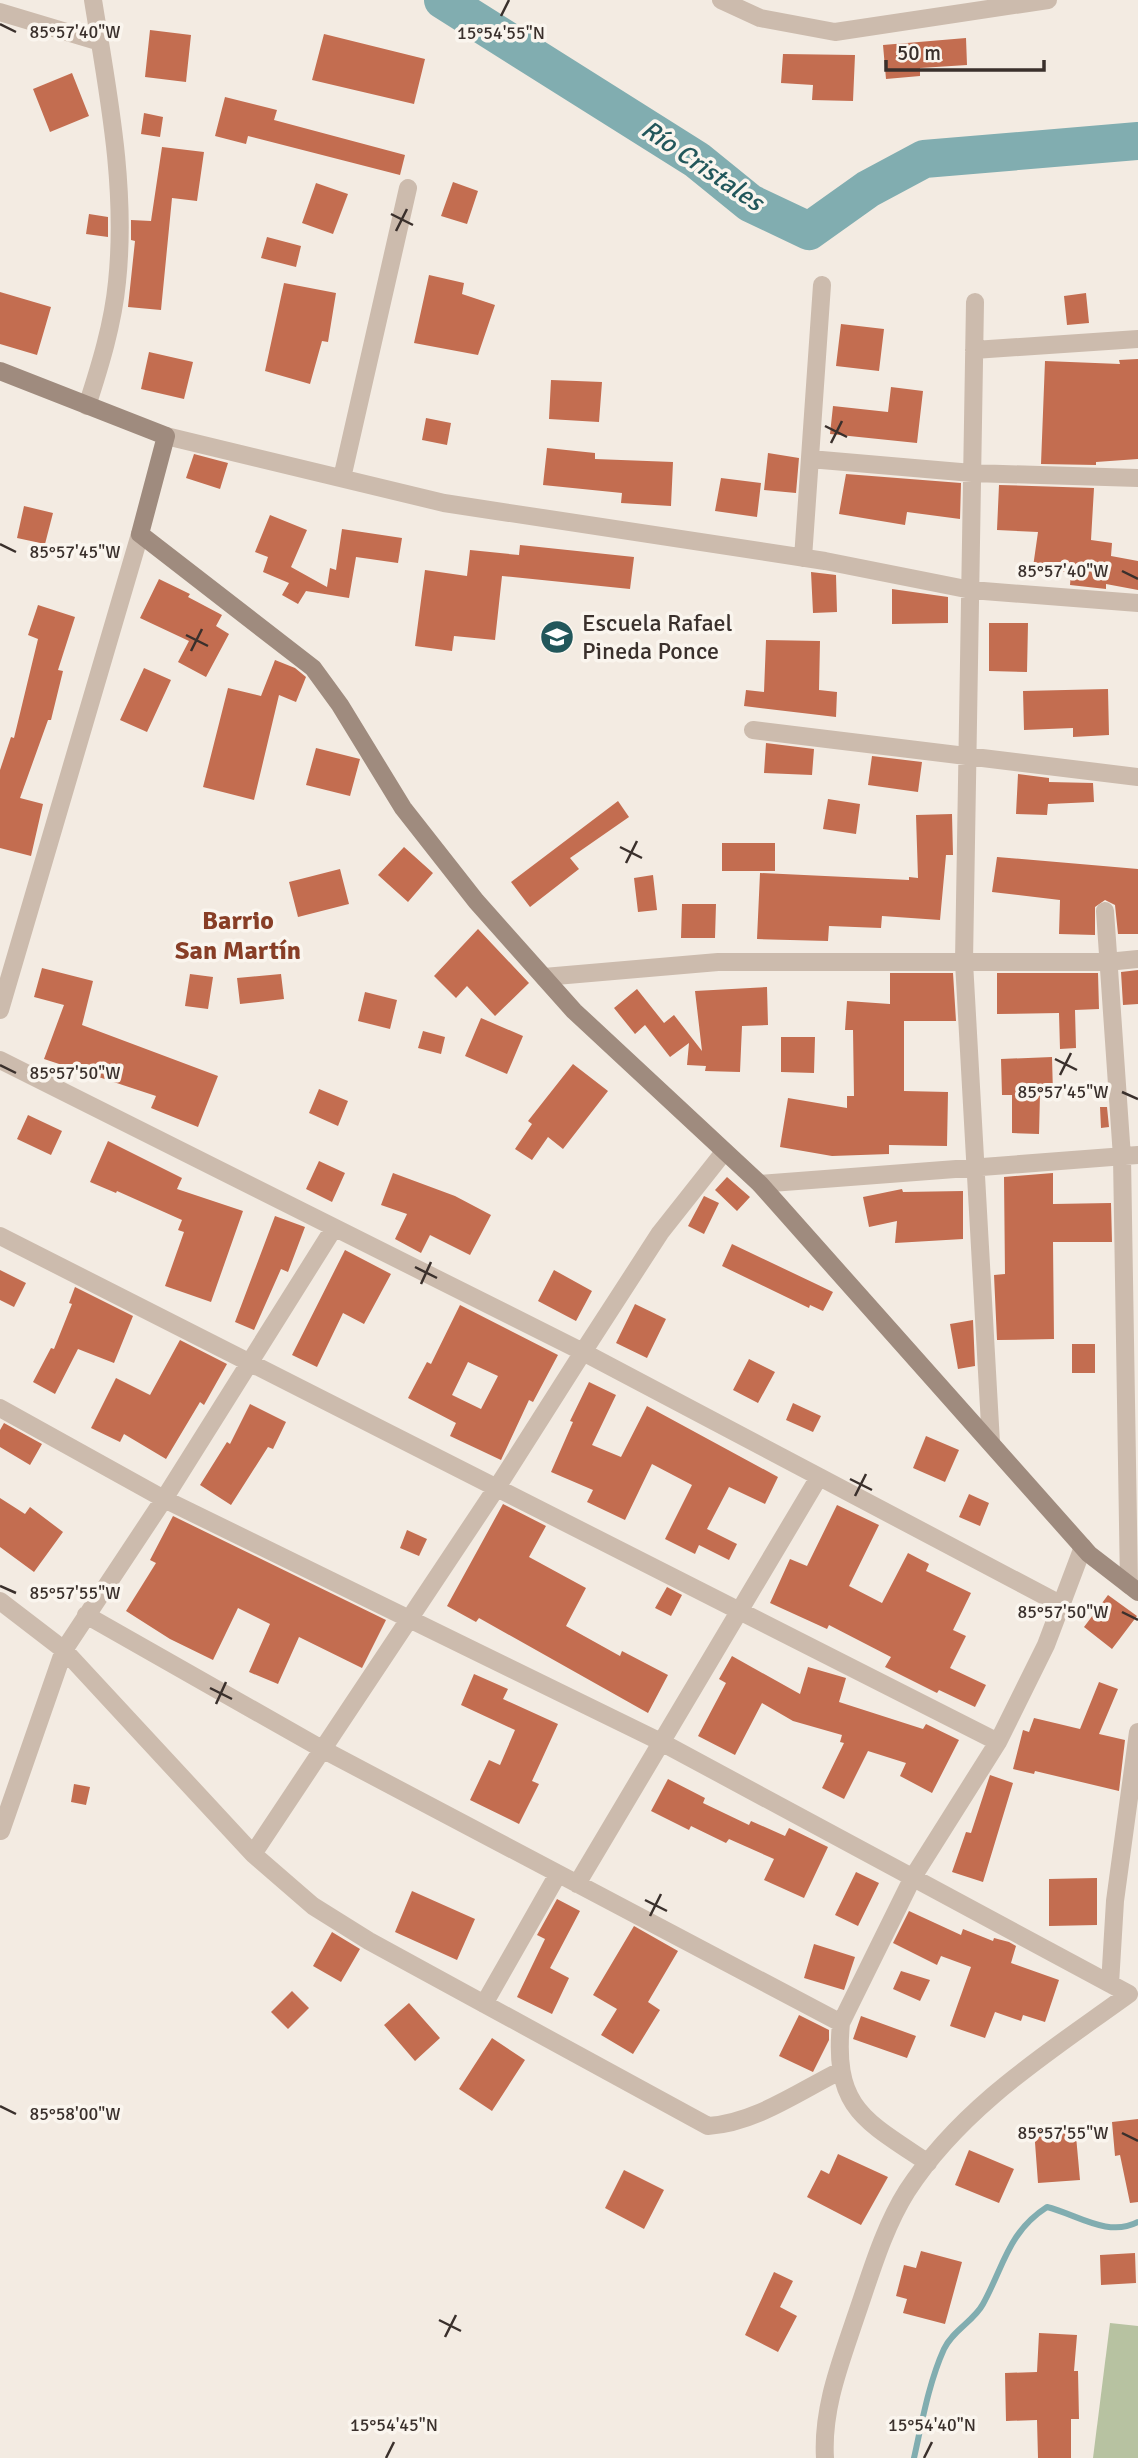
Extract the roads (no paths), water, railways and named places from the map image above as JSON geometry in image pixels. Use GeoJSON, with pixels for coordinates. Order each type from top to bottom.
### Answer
{"type":"FeatureCollection","features":[{"type":"Feature","properties":{"kind":"street"},"geometry":{"type":"LineString","coordinates":[[88,406],[104,352],[117,283],[120,217],[117,149],[93,0]]}},
{"type":"Feature","properties":{"kind":"street"},"geometry":{"type":"LineString","coordinates":[[721,0],[760,18],[835,32],[1048,0]]}},
{"type":"Feature","properties":{"kind":"street"},"geometry":{"type":"LineString","coordinates":[[0,12],[100,42]]}},
{"type":"Feature","properties":{"kind":"street"},"geometry":{"type":"LineString","coordinates":[[342,478],[408,188]]}},
{"type":"Feature","properties":{"kind":"street"},"geometry":{"type":"LineString","coordinates":[[803,558],[822,285]]}},
{"type":"Feature","properties":{"kind":"street"},"geometry":{"type":"LineString","coordinates":[[975,302],[964,962],[991,1443]]}},
{"type":"Feature","properties":{"kind":"street"},"geometry":{"type":"LineString","coordinates":[[974,350],[1138,338]]}},
{"type":"Feature","properties":{"kind":"street"},"geometry":{"type":"LineString","coordinates":[[0,371],[166,436],[444,503],[803,558],[971,590],[1138,603]]}},
{"type":"Feature","properties":{"kind":"street"},"geometry":{"type":"LineString","coordinates":[[0,1010],[140,534],[166,436]]}},
{"type":"Feature","properties":{"kind":"street"},"geometry":{"type":"LineString","coordinates":[[810,459],[972,473],[1138,478]]}},
{"type":"Feature","properties":{"kind":"street"},"geometry":{"type":"LineString","coordinates":[[140,534],[313,668],[340,705],[403,808],[476,901],[544,978],[574,1011],[760,1184],[1083,1546],[1133,1588]]}},
{"type":"Feature","properties":{"kind":"street"},"geometry":{"type":"LineString","coordinates":[[753,730],[1138,777]]}},
{"type":"Feature","properties":{"kind":"street"},"geometry":{"type":"LineString","coordinates":[[1105,911],[1107,962],[1130,1156],[1133,1588]]}},
{"type":"Feature","properties":{"kind":"street"},"geometry":{"type":"LineString","coordinates":[[544,978],[718,962],[1107,962],[1138,959]]}},
{"type":"Feature","properties":{"kind":"street"},"geometry":{"type":"LineString","coordinates":[[0,1060],[583,1352],[1060,1604]]}},
{"type":"Feature","properties":{"kind":"street"},"geometry":{"type":"LineString","coordinates":[[253,1854],[497,1488],[660,1233],[724,1152]]}},
{"type":"Feature","properties":{"kind":"street"},"geometry":{"type":"LineString","coordinates":[[760,1184],[1130,1156]]}},
{"type":"Feature","properties":{"kind":"street"},"geometry":{"type":"LineString","coordinates":[[1,1831],[64,1650],[164,1499],[334,1228]]}},
{"type":"Feature","properties":{"kind":"street"},"geometry":{"type":"LineString","coordinates":[[0,1236],[998,1742]]}},
{"type":"Feature","properties":{"kind":"street"},"geometry":{"type":"LineString","coordinates":[[0,1408],[164,1499],[661,1742],[1110,1984],[1133,1993]]}},
{"type":"Feature","properties":{"kind":"street"},"geometry":{"type":"LineString","coordinates":[[577,1884],[819,1477]]}},
{"type":"Feature","properties":{"kind":"street"},"geometry":{"type":"LineString","coordinates":[[928,2163],[878,2130],[846,2095],[840,2071],[841,2023],[913,1877],[998,1742],[1046,1644],[1083,1546]]}},
{"type":"Feature","properties":{"kind":"street"},"geometry":{"type":"LineString","coordinates":[[0,1601],[64,1650],[253,1854],[313,1906],[484,2004],[708,2126],[725,2125],[751,2116],[840,2071]]}},
{"type":"Feature","properties":{"kind":"street"},"geometry":{"type":"LineString","coordinates":[[86,1615],[322,1749],[841,2023]]}},
{"type":"Feature","properties":{"kind":"street"},"geometry":{"type":"LineString","coordinates":[[1110,1984],[1115,1901],[1138,1732]]}},
{"type":"Feature","properties":{"kind":"street"},"geometry":{"type":"LineString","coordinates":[[484,2004],[558,1874]]}},
{"type":"Feature","properties":{"kind":"street"},"geometry":{"type":"LineString","coordinates":[[825,2458],[824,2435],[834,2381],[881,2245],[907,2192],[948,2137],[1011,2079],[1133,1993]]}},
{"type":"Feature","properties":{"kind":"waterway","name":"Río Cristales"},"geometry":{"type":"LineString","coordinates":[[443,0],[697,160],[750,203],[809,231],[868,189],[924,159],[1138,141]]}},
{"type":"Feature","properties":{"kind":"waterway"},"geometry":{"type":"LineString","coordinates":[[914,2458],[930,2388],[944,2349],[979,2310],[1008,2251],[1024,2227],[1047,2207],[1104,2226],[1127,2226],[1138,2222]]}},
{"type":"Feature","properties":{"kind":"place","name":"Escuela Rafael Pineda Ponce"},"geometry":{"type":"Point","coordinates":[557,637]}},
{"type":"Feature","properties":{"kind":"district","name":"Barrio San Martín"},"geometry":{"type":"Point","coordinates":[238,936]}}]}
